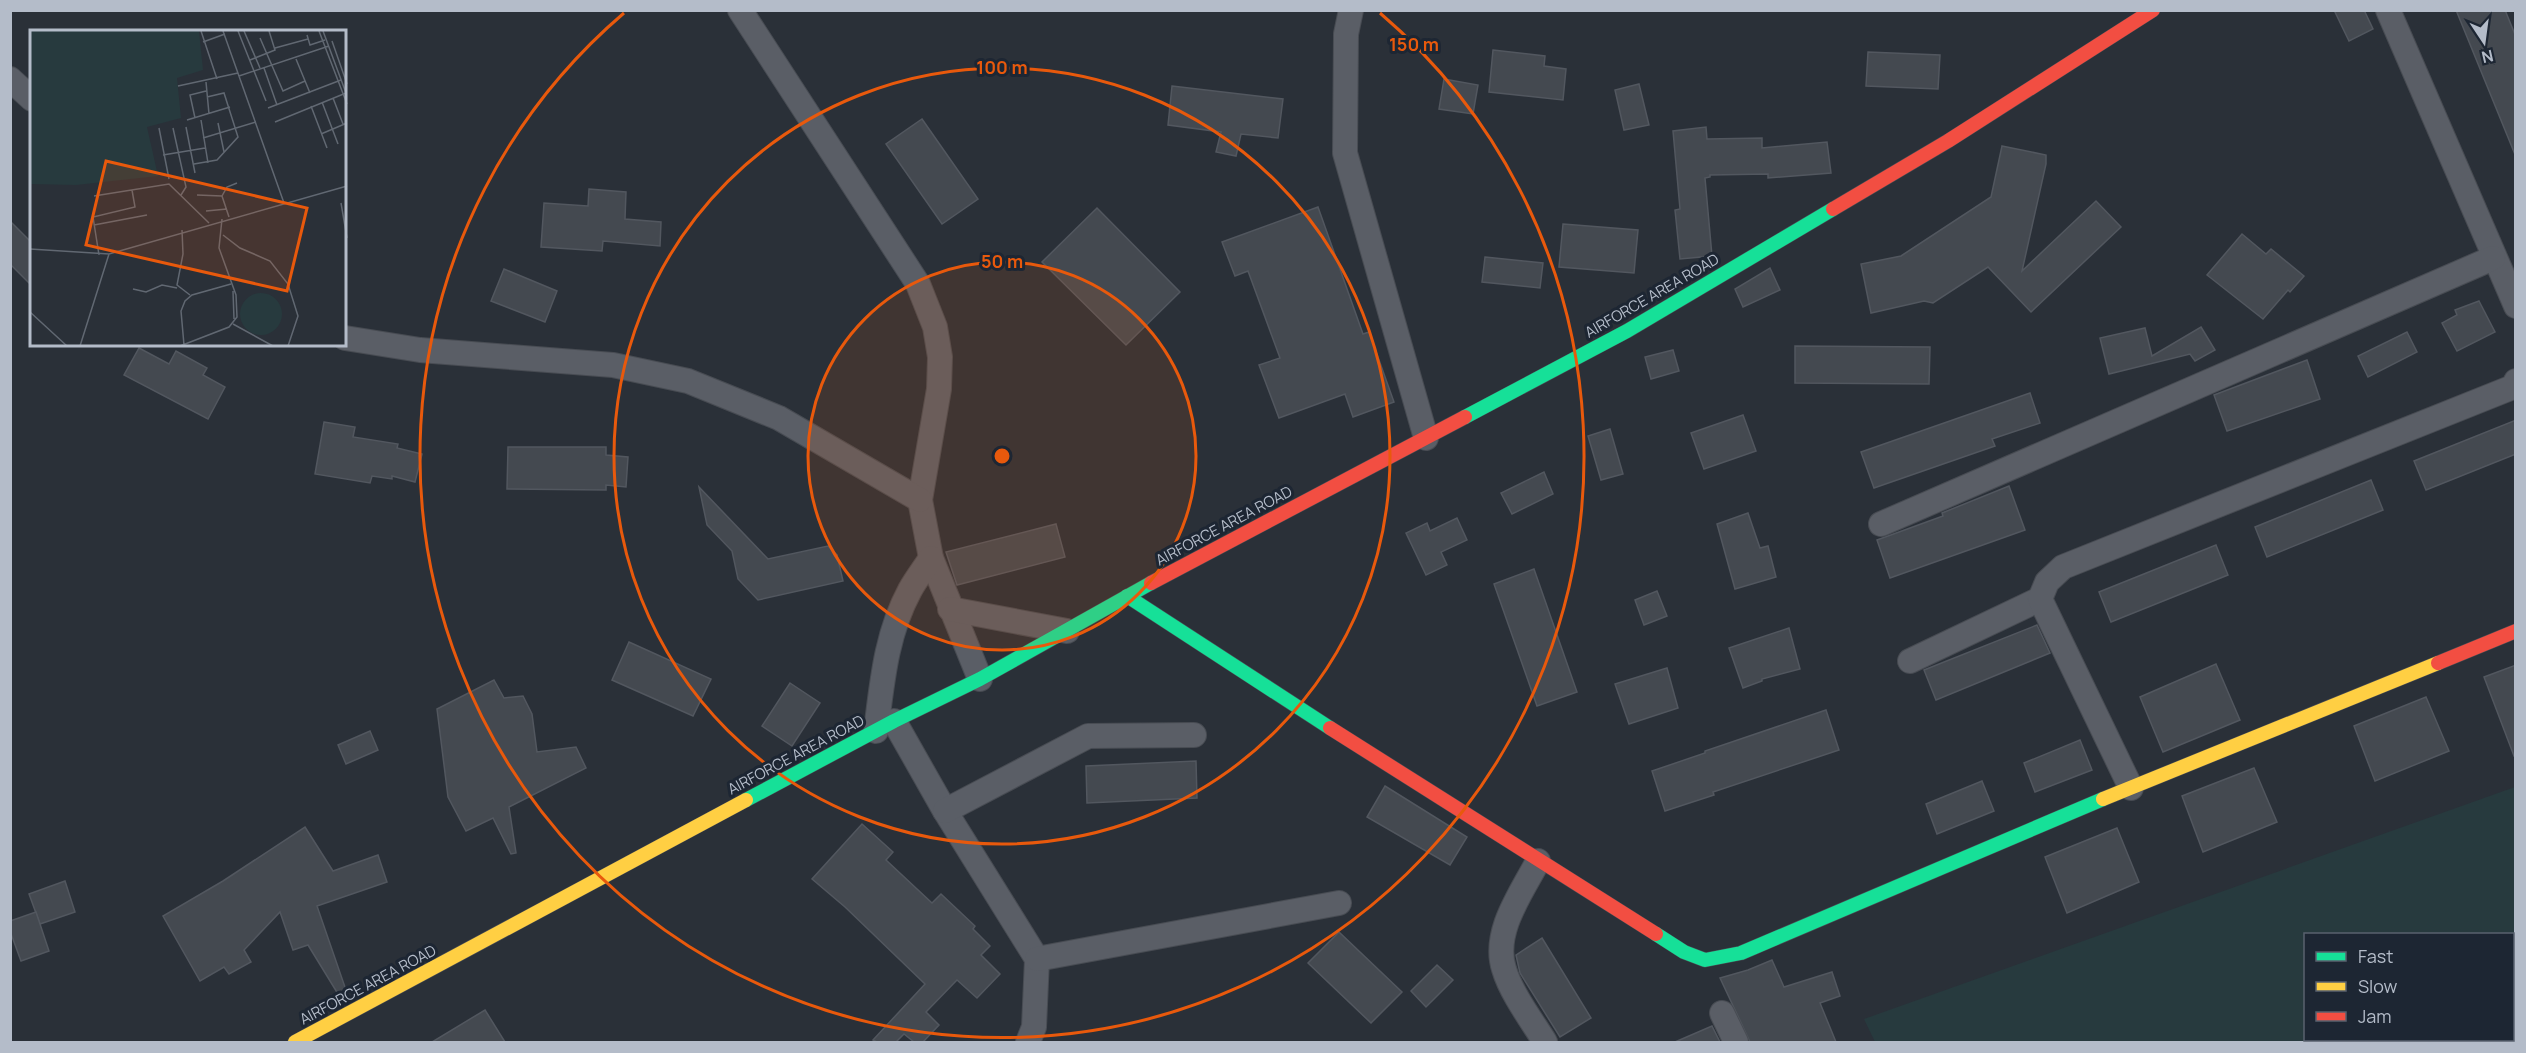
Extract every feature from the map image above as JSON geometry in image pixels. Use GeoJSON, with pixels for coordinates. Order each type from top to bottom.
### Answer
{"type":"FeatureCollection","features":[{"type":"Feature","properties":{"kind":"street"},"geometry":{"type":"LineString","coordinates":[[740,10],[918,284],[935,327],[940,357],[939,389],[920,500],[931,558],[980,679]]}},
{"type":"Feature","properties":{"kind":"street"},"geometry":{"type":"LineString","coordinates":[[1351,10],[1346,34],[1345,153],[1377,273],[1426,438]]}},
{"type":"Feature","properties":{"kind":"street","name":"AIRFORCE AREA ROAD"},"geometry":{"type":"LineString","coordinates":[[295,1042],[885,726],[980,679],[1127,597],[1627,331],[1948,141],[2153,10]]}},
{"type":"Feature","properties":{"kind":"street"},"geometry":{"type":"LineString","coordinates":[[2388,10],[2493,258],[2516,306]]}},
{"type":"Feature","properties":{"kind":"street"},"geometry":{"type":"LineString","coordinates":[[10,79],[30,97]]}},
{"type":"Feature","properties":{"kind":"street"},"geometry":{"type":"LineString","coordinates":[[1881,524],[2493,258]]}},
{"type":"Feature","properties":{"kind":"street"},"geometry":{"type":"LineString","coordinates":[[346,338],[420,350],[613,364],[688,381],[779,418],[920,500]]}},
{"type":"Feature","properties":{"kind":"street"},"geometry":{"type":"LineString","coordinates":[[1910,661],[2040,599],[2047,582],[2063,567],[2513,387],[2516,381]]}},
{"type":"Feature","properties":{"kind":"street"},"geometry":{"type":"LineString","coordinates":[[931,558],[910,590],[895,624],[885,663],[885,726],[945,811],[1037,959],[1034,1027],[1028,1042]]}},
{"type":"Feature","properties":{"kind":"street"},"geometry":{"type":"LineString","coordinates":[[1127,597],[1538,861],[1684,952],[1705,960],[1741,952],[2131,788],[2516,631]]}},
{"type":"Feature","properties":{"kind":"street"},"geometry":{"type":"LineString","coordinates":[[2040,599],[2131,788]]}},
{"type":"Feature","properties":{"kind":"street"},"geometry":{"type":"LineString","coordinates":[[950,609],[1067,632]]}},
{"type":"Feature","properties":{"kind":"street"},"geometry":{"type":"LineString","coordinates":[[945,811],[1088,736],[1194,735]]}},
{"type":"Feature","properties":{"kind":"street"},"geometry":{"type":"LineString","coordinates":[[1538,861],[1508,920],[1502,944],[1503,969],[1545,1042]]}},
{"type":"Feature","properties":{"kind":"street"},"geometry":{"type":"LineString","coordinates":[[1037,959],[1339,903]]}},
{"type":"Feature","properties":{"kind":"street"},"geometry":{"type":"LineString","coordinates":[[1722,1013],[1736,1042]]}},
{"type":"Feature","properties":{"kind":"green space"},"geometry":{"type":"Polygon","coordinates":[[[2515,787],[2515,1042],[1875,1042],[1864,1019],[2515,787]]]}},
{"type":"Feature","properties":{"kind":"building"},"geometry":{"type":"Polygon","coordinates":[[[2334,10],[2364,10],[2373,29],[2349,41],[2334,10]]]}},
{"type":"Feature","properties":{"kind":"building"},"geometry":{"type":"Polygon","coordinates":[[[2456,10],[2505,10],[2516,37],[2516,157],[2456,10]]]}},
{"type":"Feature","properties":{"kind":"building"},"geometry":{"type":"Polygon","coordinates":[[[1493,50],[1545,56],[1544,66],[1566,69],[1563,100],[1489,92],[1493,50]]]}},
{"type":"Feature","properties":{"kind":"building"},"geometry":{"type":"Polygon","coordinates":[[[1868,52],[1940,55],[1938,89],[1866,86],[1868,52]]]}},
{"type":"Feature","properties":{"kind":"building"},"geometry":{"type":"Polygon","coordinates":[[[1444,79],[1478,85],[1473,114],[1439,109],[1444,79]]]}},
{"type":"Feature","properties":{"kind":"building"},"geometry":{"type":"Polygon","coordinates":[[[1639,84],[1649,125],[1624,130],[1615,90],[1639,84]]]}},
{"type":"Feature","properties":{"kind":"building"},"geometry":{"type":"Polygon","coordinates":[[[1172,86],[1283,99],[1278,138],[1241,134],[1236,156],[1216,152],[1221,132],[1168,125],[1172,86]]]}},
{"type":"Feature","properties":{"kind":"building"},"geometry":{"type":"Polygon","coordinates":[[[922,119],[978,199],[942,224],[886,144],[922,119]]]}},
{"type":"Feature","properties":{"kind":"building"},"geometry":{"type":"Polygon","coordinates":[[[1706,127],[1707,139],[1762,138],[1762,148],[1827,142],[1831,173],[1768,178],[1768,174],[1710,175],[1705,178],[1712,256],[1680,259],[1675,210],[1680,209],[1673,131],[1706,127]]]}},
{"type":"Feature","properties":{"kind":"building"},"geometry":{"type":"Polygon","coordinates":[[[2002,146],[2046,155],[2046,164],[2022,271],[2096,201],[2121,227],[2031,312],[1988,267],[1933,303],[1924,301],[1871,313],[1861,264],[1901,256],[1991,197],[2002,146]]]}},
{"type":"Feature","properties":{"kind":"building"},"geometry":{"type":"Polygon","coordinates":[[[589,189],[626,192],[625,219],[661,222],[660,246],[603,241],[602,251],[541,247],[544,203],[588,206],[589,189]]]}},
{"type":"Feature","properties":{"kind":"building"},"geometry":{"type":"Polygon","coordinates":[[[1318,207],[1363,334],[1369,332],[1394,402],[1353,417],[1345,394],[1279,418],[1259,365],[1280,358],[1248,271],[1235,276],[1222,242],[1318,207]]]}},
{"type":"Feature","properties":{"kind":"building"},"geometry":{"type":"Polygon","coordinates":[[[1097,208],[1180,292],[1126,345],[1042,262],[1097,208]]]}},
{"type":"Feature","properties":{"kind":"building"},"geometry":{"type":"Polygon","coordinates":[[[10,221],[30,241],[30,284],[10,264],[10,221]]]}},
{"type":"Feature","properties":{"kind":"building"},"geometry":{"type":"Polygon","coordinates":[[[1563,224],[1638,230],[1634,273],[1559,267],[1563,224]]]}},
{"type":"Feature","properties":{"kind":"building"},"geometry":{"type":"Polygon","coordinates":[[[2242,234],[2266,254],[2271,249],[2304,276],[2290,292],[2288,290],[2263,319],[2207,275],[2242,234]]]}},
{"type":"Feature","properties":{"kind":"building"},"geometry":{"type":"Polygon","coordinates":[[[1485,257],[1543,263],[1540,288],[1482,282],[1485,257]]]}},
{"type":"Feature","properties":{"kind":"building"},"geometry":{"type":"Polygon","coordinates":[[[1770,268],[1780,290],[1743,307],[1735,289],[1770,268]]]}},
{"type":"Feature","properties":{"kind":"building"},"geometry":{"type":"Polygon","coordinates":[[[504,269],[557,291],[545,322],[491,301],[504,269]]]}},
{"type":"Feature","properties":{"kind":"building"},"geometry":{"type":"Polygon","coordinates":[[[2479,301],[2495,332],[2457,351],[2442,323],[2457,315],[2455,310],[2479,301]]]}},
{"type":"Feature","properties":{"kind":"building"},"geometry":{"type":"Polygon","coordinates":[[[2201,327],[2215,350],[2195,361],[2190,354],[2109,374],[2100,338],[2145,328],[2152,356],[2201,327]]]}},
{"type":"Feature","properties":{"kind":"building"},"geometry":{"type":"Polygon","coordinates":[[[2407,332],[2417,352],[2368,377],[2358,356],[2407,332]]]}},
{"type":"Feature","properties":{"kind":"building"},"geometry":{"type":"Polygon","coordinates":[[[1795,346],[1930,347],[1929,384],[1795,383],[1795,346]]]}},
{"type":"Feature","properties":{"kind":"building"},"geometry":{"type":"Polygon","coordinates":[[[139,348],[169,364],[176,351],[207,368],[203,375],[225,387],[208,419],[124,375],[139,348]]]}},
{"type":"Feature","properties":{"kind":"building"},"geometry":{"type":"Polygon","coordinates":[[[1673,350],[1679,371],[1651,379],[1645,357],[1673,350]]]}},
{"type":"Feature","properties":{"kind":"building"},"geometry":{"type":"Polygon","coordinates":[[[2307,360],[2320,399],[2227,431],[2214,395],[2307,360]]]}},
{"type":"Feature","properties":{"kind":"building"},"geometry":{"type":"Polygon","coordinates":[[[2030,393],[2040,423],[1992,439],[1995,446],[1874,488],[1861,452],[2030,393]]]}},
{"type":"Feature","properties":{"kind":"building"},"geometry":{"type":"Polygon","coordinates":[[[1743,415],[1756,451],[1704,469],[1691,433],[1743,415]]]}},
{"type":"Feature","properties":{"kind":"building"},"geometry":{"type":"Polygon","coordinates":[[[2516,420],[2516,454],[2426,490],[2414,461],[2516,420]]]}},
{"type":"Feature","properties":{"kind":"building"},"geometry":{"type":"Polygon","coordinates":[[[324,422],[355,427],[353,437],[398,444],[397,448],[422,454],[415,482],[392,476],[392,479],[372,476],[370,483],[315,474],[324,422]]]}},
{"type":"Feature","properties":{"kind":"building"},"geometry":{"type":"Polygon","coordinates":[[[1610,429],[1623,474],[1601,480],[1588,436],[1610,429]]]}},
{"type":"Feature","properties":{"kind":"building"},"geometry":{"type":"Polygon","coordinates":[[[508,447],[606,447],[606,455],[628,457],[626,487],[606,485],[606,490],[507,489],[508,447]]]}},
{"type":"Feature","properties":{"kind":"building"},"geometry":{"type":"Polygon","coordinates":[[[1544,472],[1553,494],[1512,514],[1501,493],[1544,472]]]}},
{"type":"Feature","properties":{"kind":"building"},"geometry":{"type":"Polygon","coordinates":[[[2371,480],[2383,510],[2267,557],[2255,527],[2371,480]]]}},
{"type":"Feature","properties":{"kind":"building"},"geometry":{"type":"Polygon","coordinates":[[[2009,486],[2025,530],[1890,578],[1877,540],[1943,516],[1942,513],[2009,486]]]}},
{"type":"Feature","properties":{"kind":"building"},"geometry":{"type":"Polygon","coordinates":[[[699,487],[768,559],[828,546],[837,555],[843,581],[758,600],[738,579],[732,551],[707,525],[699,487]]]}},
{"type":"Feature","properties":{"kind":"building"},"geometry":{"type":"Polygon","coordinates":[[[1748,513],[1760,548],[1768,546],[1776,577],[1735,589],[1717,524],[1748,513]]]}},
{"type":"Feature","properties":{"kind":"building"},"geometry":{"type":"Polygon","coordinates":[[[1457,518],[1467,540],[1441,552],[1447,565],[1426,575],[1406,533],[1427,523],[1430,531],[1457,518]]]}},
{"type":"Feature","properties":{"kind":"building"},"geometry":{"type":"Polygon","coordinates":[[[1056,524],[1065,557],[957,585],[946,552],[1056,524]]]}},
{"type":"Feature","properties":{"kind":"building"},"geometry":{"type":"Polygon","coordinates":[[[2216,545],[2228,575],[2111,622],[2099,592],[2216,545]]]}},
{"type":"Feature","properties":{"kind":"building"},"geometry":{"type":"Polygon","coordinates":[[[1534,569],[1577,692],[1537,706],[1494,584],[1534,569]]]}},
{"type":"Feature","properties":{"kind":"building"},"geometry":{"type":"Polygon","coordinates":[[[1657,591],[1667,616],[1644,625],[1635,600],[1657,591]]]}},
{"type":"Feature","properties":{"kind":"building"},"geometry":{"type":"Polygon","coordinates":[[[2037,625],[2050,653],[1936,700],[1924,670],[2037,625]]]}},
{"type":"Feature","properties":{"kind":"building"},"geometry":{"type":"Polygon","coordinates":[[[1789,628],[1800,669],[1762,679],[1762,681],[1743,688],[1729,648],[1789,628]]]}},
{"type":"Feature","properties":{"kind":"building"},"geometry":{"type":"Polygon","coordinates":[[[629,642],[711,679],[693,716],[612,680],[629,642]]]}},
{"type":"Feature","properties":{"kind":"building"},"geometry":{"type":"Polygon","coordinates":[[[2216,664],[2240,720],[2163,752],[2140,697],[2216,664]]]}},
{"type":"Feature","properties":{"kind":"building"},"geometry":{"type":"Polygon","coordinates":[[[2516,665],[2516,755],[2514,756],[2484,677],[2516,665]]]}},
{"type":"Feature","properties":{"kind":"building"},"geometry":{"type":"Polygon","coordinates":[[[1667,668],[1678,708],[1629,724],[1615,684],[1667,668]]]}},
{"type":"Feature","properties":{"kind":"building"},"geometry":{"type":"Polygon","coordinates":[[[494,680],[504,698],[523,696],[532,714],[537,752],[576,747],[586,768],[509,807],[516,853],[511,854],[493,818],[466,831],[448,797],[437,709],[494,680]]]}},
{"type":"Feature","properties":{"kind":"building"},"geometry":{"type":"Polygon","coordinates":[[[790,683],[820,703],[792,746],[762,726],[790,683]]]}},
{"type":"Feature","properties":{"kind":"building"},"geometry":{"type":"Polygon","coordinates":[[[2426,697],[2449,751],[2375,781],[2354,726],[2426,697]]]}},
{"type":"Feature","properties":{"kind":"building"},"geometry":{"type":"Polygon","coordinates":[[[1826,710],[1839,750],[1713,792],[1714,795],[1665,811],[1652,771],[1826,710]]]}},
{"type":"Feature","properties":{"kind":"building"},"geometry":{"type":"Polygon","coordinates":[[[370,731],[378,750],[346,764],[338,745],[370,731]]]}},
{"type":"Feature","properties":{"kind":"building"},"geometry":{"type":"Polygon","coordinates":[[[2080,740],[2092,770],[2035,792],[2024,763],[2080,740]]]}},
{"type":"Feature","properties":{"kind":"building"},"geometry":{"type":"Polygon","coordinates":[[[1196,761],[1197,798],[1087,803],[1086,766],[1196,761]]]}},
{"type":"Feature","properties":{"kind":"building"},"geometry":{"type":"Polygon","coordinates":[[[2254,768],[2277,822],[2203,852],[2182,796],[2254,768]]]}},
{"type":"Feature","properties":{"kind":"building"},"geometry":{"type":"Polygon","coordinates":[[[1982,781],[1994,811],[1937,834],[1926,804],[1982,781]]]}},
{"type":"Feature","properties":{"kind":"building"},"geometry":{"type":"Polygon","coordinates":[[[1385,786],[1467,837],[1450,865],[1367,817],[1385,786]]]}},
{"type":"Feature","properties":{"kind":"building"},"geometry":{"type":"Polygon","coordinates":[[[862,824],[893,852],[886,860],[932,903],[941,894],[975,926],[973,929],[990,946],[981,955],[1000,974],[977,998],[957,980],[926,1012],[939,1025],[923,1042],[914,1042],[904,1034],[896,1042],[873,1040],[925,984],[845,907],[812,879],[862,824]]]}},
{"type":"Feature","properties":{"kind":"building"},"geometry":{"type":"Polygon","coordinates":[[[305,827],[333,871],[378,855],[387,882],[317,906],[346,990],[338,994],[308,945],[293,950],[280,912],[244,950],[251,962],[229,974],[224,967],[200,981],[163,916],[223,881],[305,827]]]}},
{"type":"Feature","properties":{"kind":"building"},"geometry":{"type":"Polygon","coordinates":[[[2117,828],[2139,882],[2067,913],[2045,857],[2117,828]]]}},
{"type":"Feature","properties":{"kind":"building"},"geometry":{"type":"Polygon","coordinates":[[[65,881],[75,912],[40,924],[29,894],[65,881]]]}},
{"type":"Feature","properties":{"kind":"building"},"geometry":{"type":"Polygon","coordinates":[[[36,912],[49,951],[21,961],[10,931],[10,921],[36,912]]]}},
{"type":"Feature","properties":{"kind":"building"},"geometry":{"type":"Polygon","coordinates":[[[1339,932],[1402,992],[1371,1023],[1308,963],[1339,932]]]}},
{"type":"Feature","properties":{"kind":"building"},"geometry":{"type":"Polygon","coordinates":[[[1542,938],[1591,1018],[1560,1037],[1520,973],[1516,955],[1542,938]]]}},
{"type":"Feature","properties":{"kind":"building"},"geometry":{"type":"Polygon","coordinates":[[[1772,960],[1784,987],[1832,972],[1840,996],[1820,1003],[1836,1042],[1750,1042],[1720,978],[1772,960]]]}},
{"type":"Feature","properties":{"kind":"building"},"geometry":{"type":"Polygon","coordinates":[[[1437,965],[1453,980],[1426,1007],[1411,991],[1437,965]]]}},
{"type":"Feature","properties":{"kind":"building"},"geometry":{"type":"Polygon","coordinates":[[[485,1010],[505,1042],[432,1042],[485,1010]]]}},
{"type":"Feature","properties":{"kind":"building"},"geometry":{"type":"Polygon","coordinates":[[[1712,1026],[1720,1042],[1675,1042],[1712,1026]]]}},
{"type":"Feature","properties":{"kind":"traffic: fast"},"geometry":{"type":"LineString","coordinates":[[1465,417],[1627,331],[1833,209]]}},
{"type":"Feature","properties":{"kind":"traffic: fast"},"geometry":{"type":"LineString","coordinates":[[746,800],[894,721],[980,679],[1151,583]]}},
{"type":"Feature","properties":{"kind":"traffic: fast"},"geometry":{"type":"LineString","coordinates":[[1127,596],[1330,728]]}},
{"type":"Feature","properties":{"kind":"traffic: fast"},"geometry":{"type":"LineString","coordinates":[[1656,934],[1684,952],[1705,960],[1741,953],[2103,799]]}},
{"type":"Feature","properties":{"kind":"traffic: slow"},"geometry":{"type":"LineString","coordinates":[[2103,799],[2438,663]]}},
{"type":"Feature","properties":{"kind":"traffic: slow"},"geometry":{"type":"LineString","coordinates":[[295,1042],[746,800]]}},
{"type":"Feature","properties":{"kind":"traffic: jam"},"geometry":{"type":"LineString","coordinates":[[1833,209],[1948,141],[2153,10]]}},
{"type":"Feature","properties":{"kind":"traffic: jam"},"geometry":{"type":"LineString","coordinates":[[1151,583],[1465,417]]}},
{"type":"Feature","properties":{"kind":"traffic: jam"},"geometry":{"type":"LineString","coordinates":[[2438,663],[2516,631]]}},
{"type":"Feature","properties":{"kind":"traffic: jam"},"geometry":{"type":"LineString","coordinates":[[1330,728],[1656,934]]}}]}
